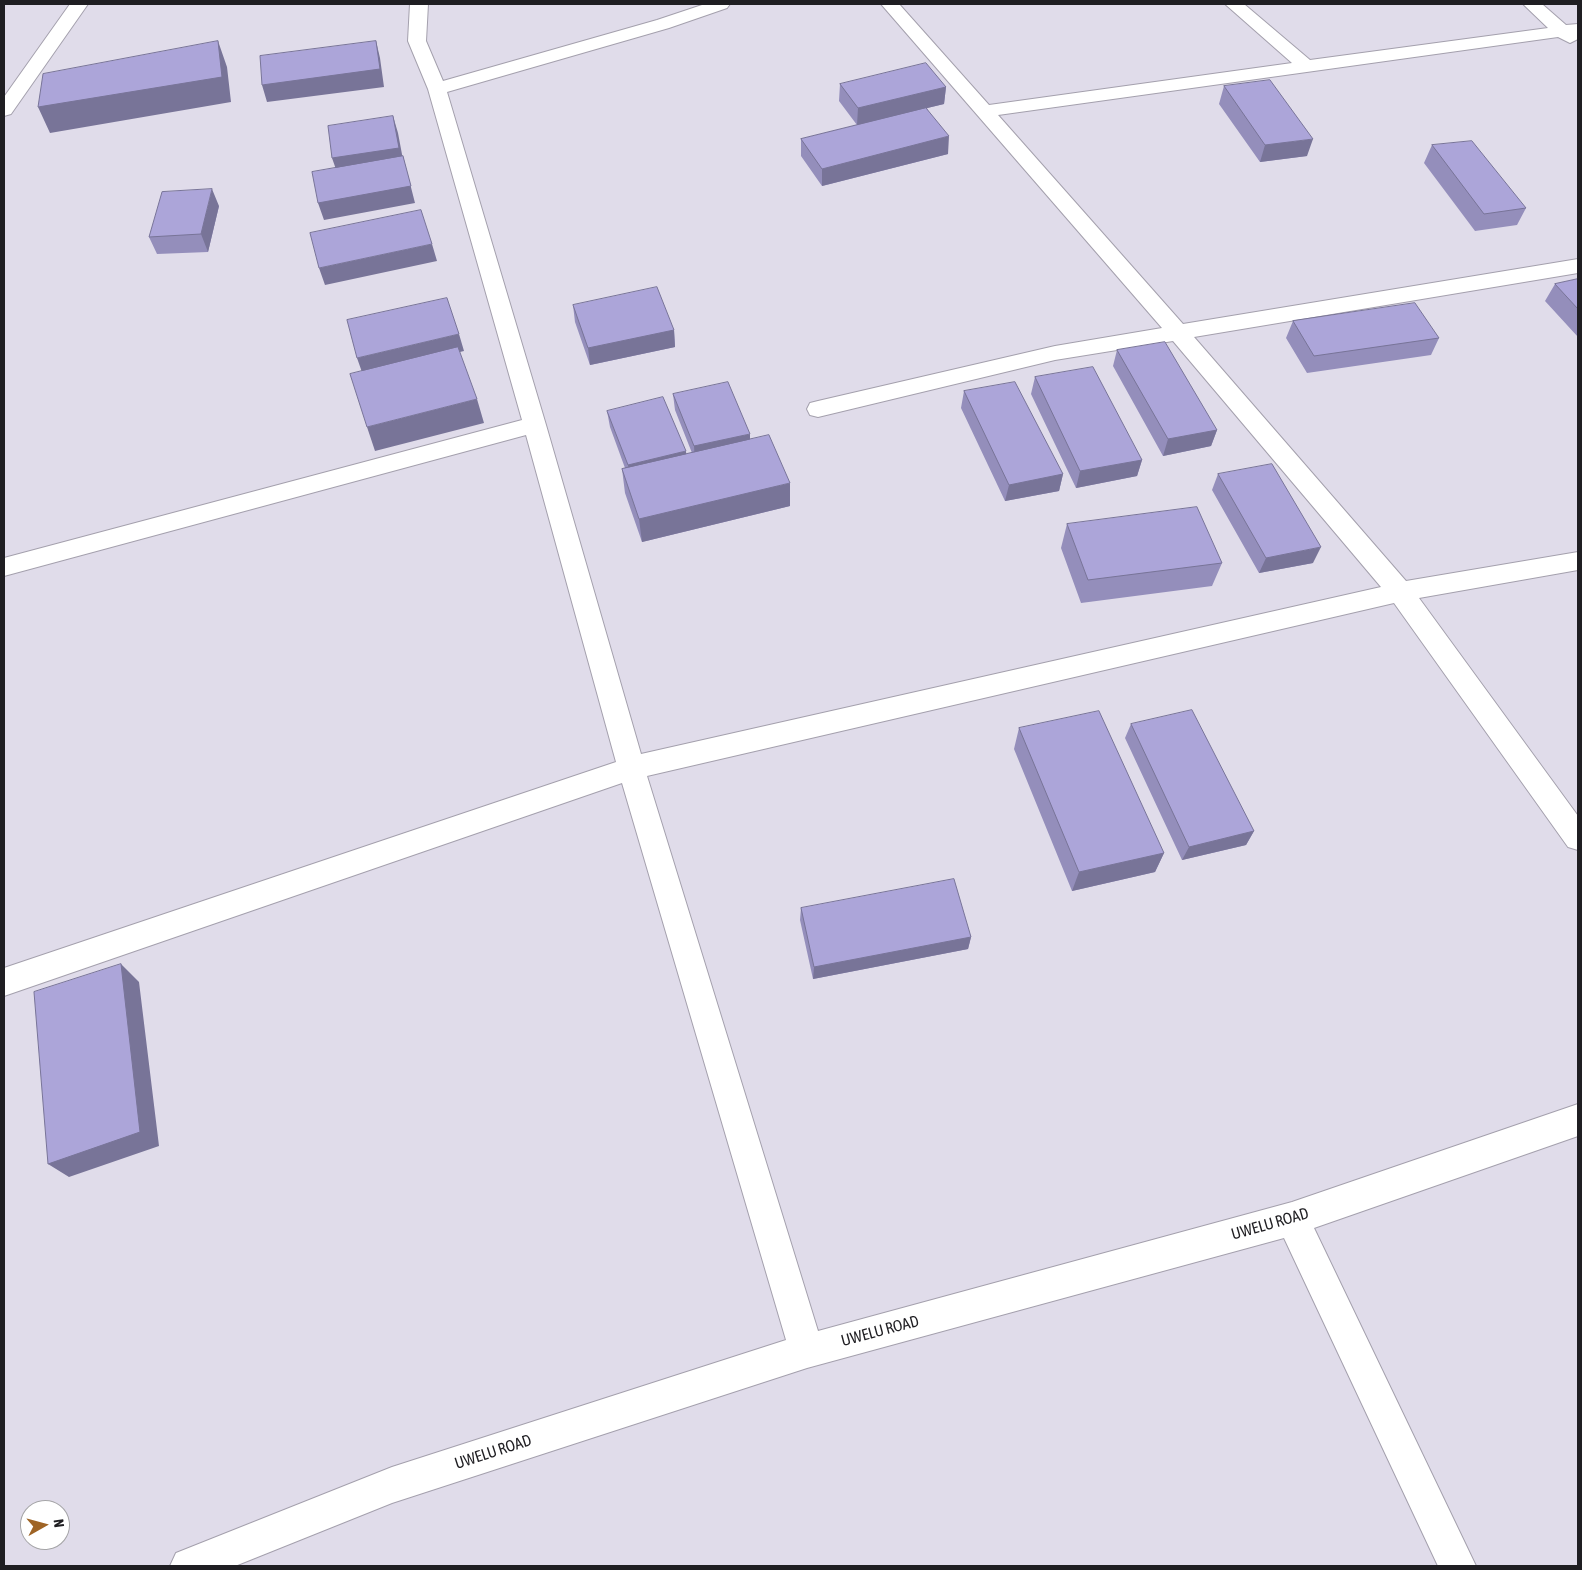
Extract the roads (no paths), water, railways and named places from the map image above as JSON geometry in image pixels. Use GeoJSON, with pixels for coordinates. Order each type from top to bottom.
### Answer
{"type":"FeatureCollection","features":[{"type":"Feature","properties":{"kind":"street"},"geometry":{"type":"LineString","coordinates":[[4,110],[79,4]]}},
{"type":"Feature","properties":{"kind":"street"},"geometry":{"type":"LineString","coordinates":[[419,4],[417,41],[437,89],[536,425],[631,768],[807,1351]]}},
{"type":"Feature","properties":{"kind":"street"},"geometry":{"type":"LineString","coordinates":[[437,89],[663,24],[721,4]]}},
{"type":"Feature","properties":{"kind":"street"},"geometry":{"type":"LineString","coordinates":[[890,4],[1177,331],[1400,592],[1578,838]]}},
{"type":"Feature","properties":{"kind":"street"},"geometry":{"type":"LineString","coordinates":[[1234,4],[1307,67]]}},
{"type":"Feature","properties":{"kind":"street"},"geometry":{"type":"LineString","coordinates":[[1532,4],[1570,30],[1578,44]]}},
{"type":"Feature","properties":{"kind":"street"},"geometry":{"type":"LineString","coordinates":[[984,111],[1570,30]]}},
{"type":"Feature","properties":{"kind":"street"},"geometry":{"type":"LineString","coordinates":[[818,409],[1055,353],[1177,331],[1578,266]]}},
{"type":"Feature","properties":{"kind":"street"},"geometry":{"type":"LineString","coordinates":[[4,567],[536,425]]}},
{"type":"Feature","properties":{"kind":"street"},"geometry":{"type":"LineString","coordinates":[[4,982],[631,768],[1400,592],[1578,561]]}},
{"type":"Feature","properties":{"kind":"street","name":"UWELU ROAD"},"geometry":{"type":"LineString","coordinates":[[189,1566],[392,1485],[807,1351],[1292,1219],[1578,1120]]}},
{"type":"Feature","properties":{"kind":"street"},"geometry":{"type":"LineString","coordinates":[[1292,1219],[1457,1566]]}}]}
